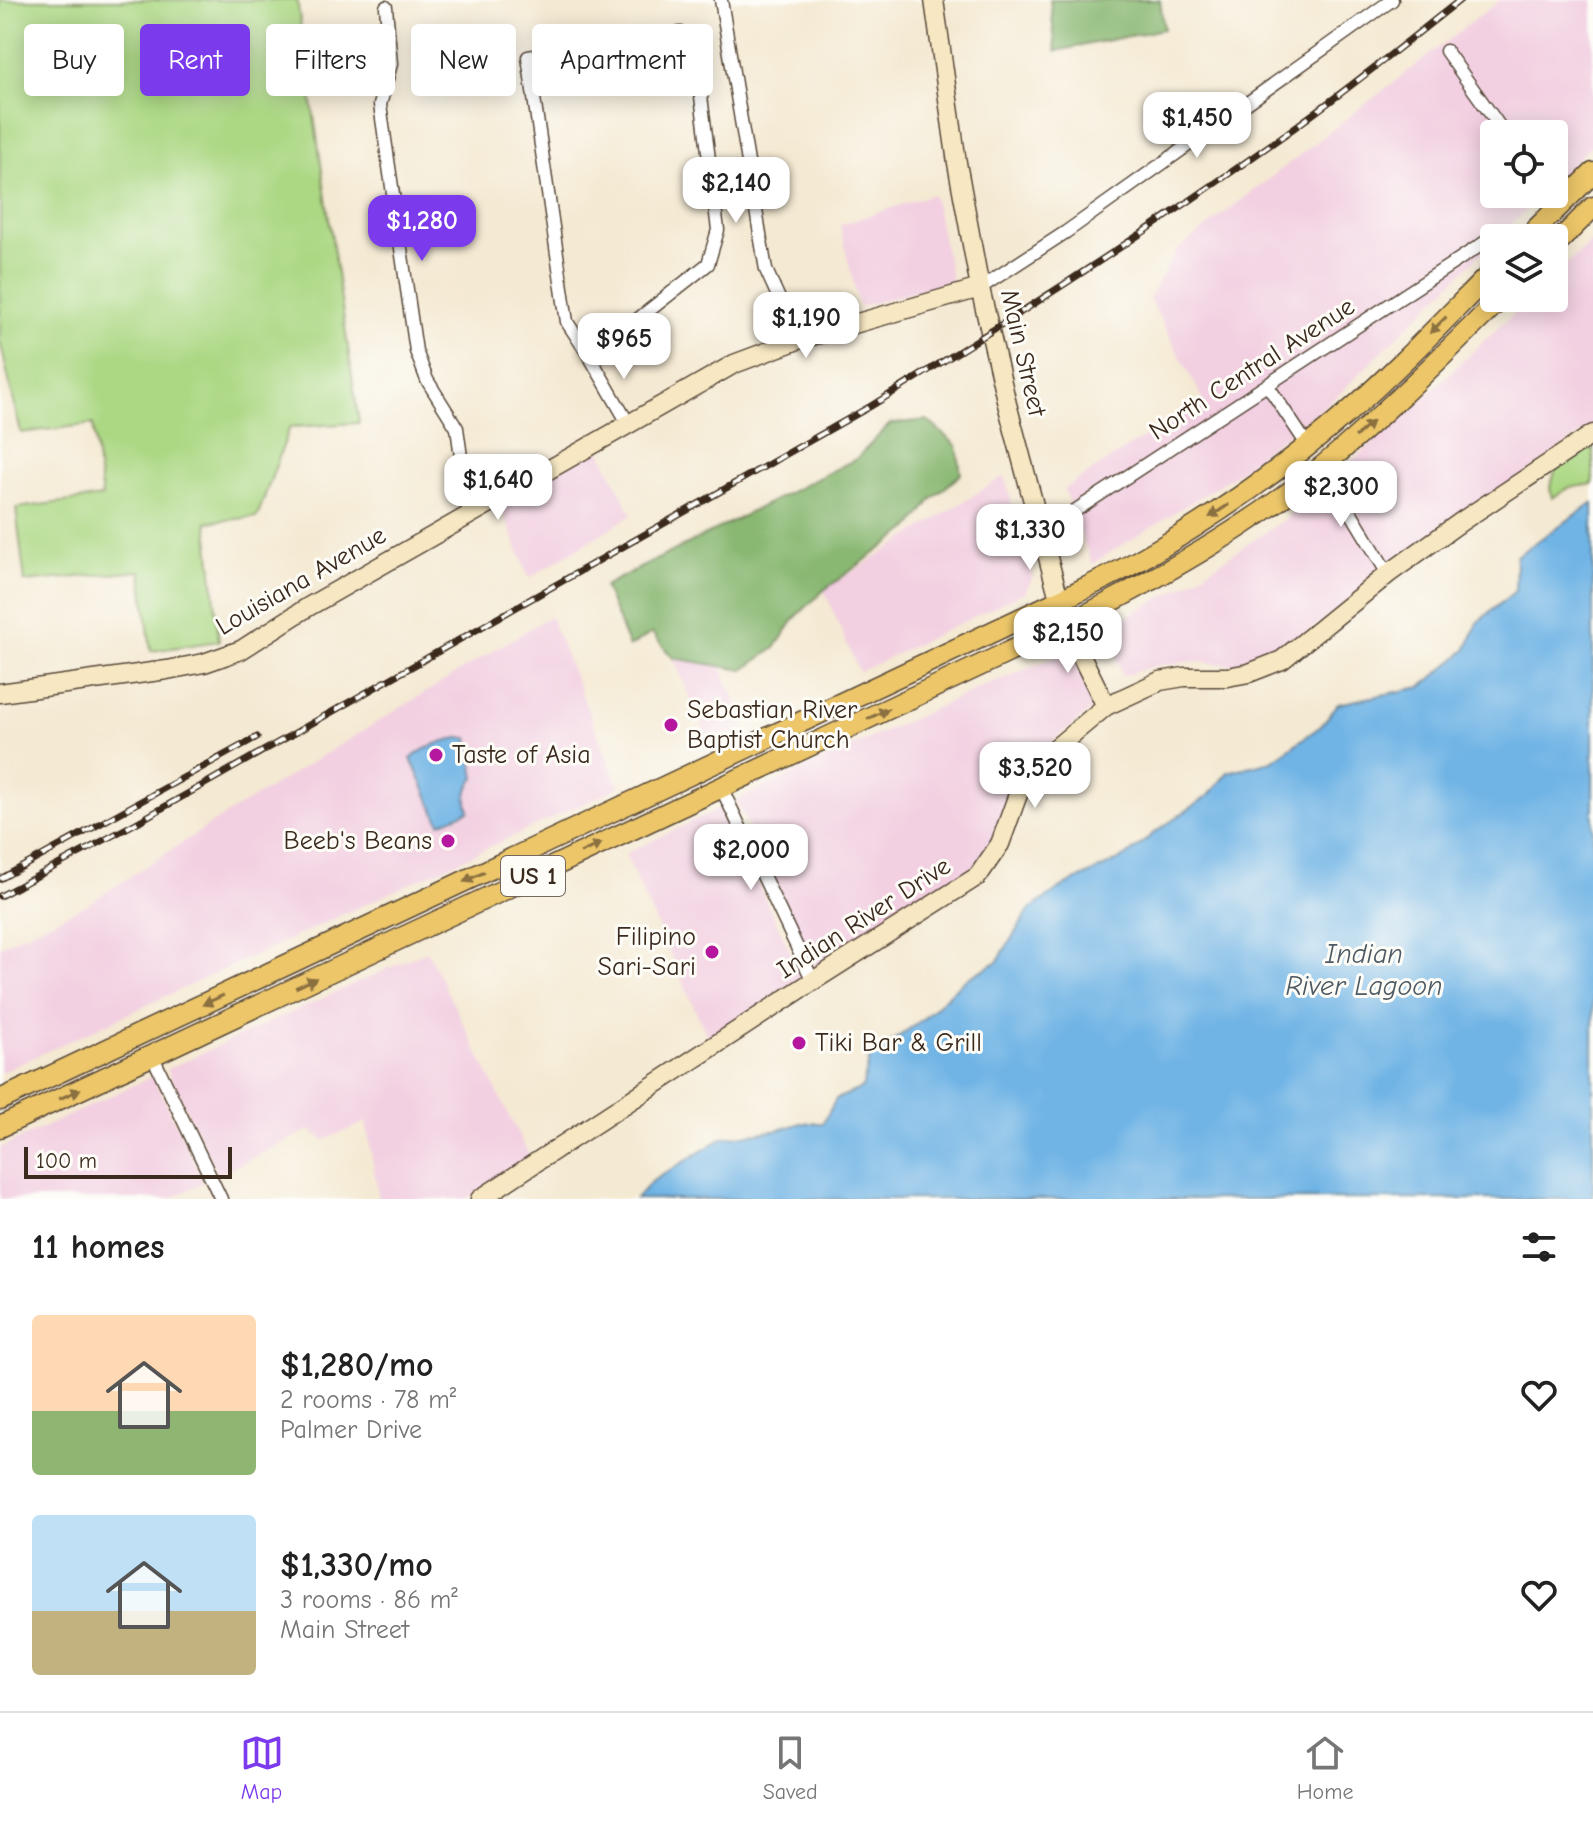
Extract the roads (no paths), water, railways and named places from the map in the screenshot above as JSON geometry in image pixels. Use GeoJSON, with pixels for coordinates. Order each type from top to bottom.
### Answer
{"type":"FeatureCollection","features":[{"type":"Feature","properties":{"kind":"main road"},"geometry":{"type":"LineString","coordinates":[[1568,190],[1593,174]]}},
{"type":"Feature","properties":{"kind":"main road"},"geometry":{"type":"LineString","coordinates":[[1587,213],[1579,211],[1580,203],[1593,174]]}},
{"type":"Feature","properties":{"kind":"main road"},"geometry":{"type":"LineString","coordinates":[[1568,232],[1587,213]]}},
{"type":"Feature","properties":{"kind":"main road","name":"US 1"},"geometry":{"type":"LineString","coordinates":[[0,1100],[1135,563],[1260,483],[1308,446],[1385,378],[1480,284]]}},
{"type":"Feature","properties":{"kind":"main road","name":"US 1"},"geometry":{"type":"LineString","coordinates":[[0,1127],[1066,625],[1153,580],[1248,520],[1323,466],[1487,312]]}},
{"type":"Feature","properties":{"kind":"main road"},"geometry":{"type":"LineString","coordinates":[[721,787],[727,772],[747,748]]}},
{"type":"Feature","properties":{"kind":"main road"},"geometry":{"type":"LineString","coordinates":[[641,825],[657,805],[663,788]]}},
{"type":"Feature","properties":{"kind":"main road"},"geometry":{"type":"LineString","coordinates":[[152,1055],[160,1039],[181,1015]]}},
{"type":"Feature","properties":{"kind":"street"},"geometry":{"type":"LineString","coordinates":[[721,0],[766,270],[798,340]]}},
{"type":"Feature","properties":{"kind":"street","name":"Main Street"},"geometry":{"type":"LineString","coordinates":[[934,0],[957,163],[980,288],[1007,404],[1066,625],[1106,706]]}},
{"type":"Feature","properties":{"kind":"street","name":"Louisiana Avenue"},"geometry":{"type":"LineString","coordinates":[[0,693],[167,670],[204,663],[241,650],[308,607],[734,364],[798,340],[980,288],[1066,232],[1392,0]]}},
{"type":"Feature","properties":{"kind":"street"},"geometry":{"type":"LineString","coordinates":[[386,7],[391,64],[380,105],[416,351],[427,380],[457,428],[469,514]]}},
{"type":"Feature","properties":{"kind":"street"},"geometry":{"type":"LineString","coordinates":[[590,357],[708,264],[718,230],[696,57],[681,33],[528,57],[567,322],[628,423]]}},
{"type":"Feature","properties":{"kind":"street"},"geometry":{"type":"LineString","coordinates":[[1446,51],[1495,120]]}},
{"type":"Feature","properties":{"kind":"street","name":"North Central Avenue"},"geometry":{"type":"LineString","coordinates":[[1041,533],[1480,246]]}},
{"type":"Feature","properties":{"kind":"street"},"geometry":{"type":"LineString","coordinates":[[1268,386],[1308,446]]}},
{"type":"Feature","properties":{"kind":"street","name":"Indian River Drive"},"geometry":{"type":"LineString","coordinates":[[480,1199],[978,876],[1000,844],[1021,786],[1039,762],[1106,706],[1160,681],[1184,677],[1227,677],[1249,673],[1282,660],[1388,574],[1593,434]]}},
{"type":"Feature","properties":{"kind":"street"},"geometry":{"type":"LineString","coordinates":[[1323,466],[1388,574]]}},
{"type":"Feature","properties":{"kind":"street"},"geometry":{"type":"LineString","coordinates":[[721,787],[813,981]]}},
{"type":"Feature","properties":{"kind":"street"},"geometry":{"type":"LineString","coordinates":[[152,1055],[221,1199]]}},
{"type":"Feature","properties":{"kind":"water","name":"Indian River Lagoon"},"geometry":{"type":"Polygon","coordinates":[[[1593,503],[1593,1199],[635,1199],[651,1182],[723,1138],[779,1130],[801,1123],[823,1123],[836,1099],[862,1088],[870,1057],[923,1019],[964,980],[997,962],[1030,909],[1066,885],[1127,856],[1209,795],[1228,772],[1272,761],[1321,726],[1338,704],[1421,687],[1466,650],[1478,622],[1515,591],[1516,556],[1593,503]]]}},
{"type":"Feature","properties":{"kind":"water"},"geometry":{"type":"Polygon","coordinates":[[[468,738],[475,778],[467,794],[469,811],[440,823],[411,759],[433,745],[468,738]]]}},
{"type":"Feature","properties":{"kind":"railway"},"geometry":{"type":"LineString","coordinates":[[0,896],[136,823],[871,406],[1082,273],[1236,169],[1331,101],[1460,0]]}},
{"type":"Feature","properties":{"kind":"railway"},"geometry":{"type":"LineString","coordinates":[[0,879],[257,737]]}},
{"type":"Feature","properties":{"kind":"place","name":"Sebastian River Baptist Church"},"geometry":{"type":"Point","coordinates":[671,725]}},
{"type":"Feature","properties":{"kind":"place","name":"Taste of Asia"},"geometry":{"type":"Point","coordinates":[436,755]}},
{"type":"Feature","properties":{"kind":"place","name":"Beeb's Beans"},"geometry":{"type":"Point","coordinates":[448,841]}},
{"type":"Feature","properties":{"kind":"place","name":"Filipino Sari-Sari"},"geometry":{"type":"Point","coordinates":[712,952]}},
{"type":"Feature","properties":{"kind":"place","name":"Tiki Bar & Grill"},"geometry":{"type":"Point","coordinates":[799,1043]}}]}
